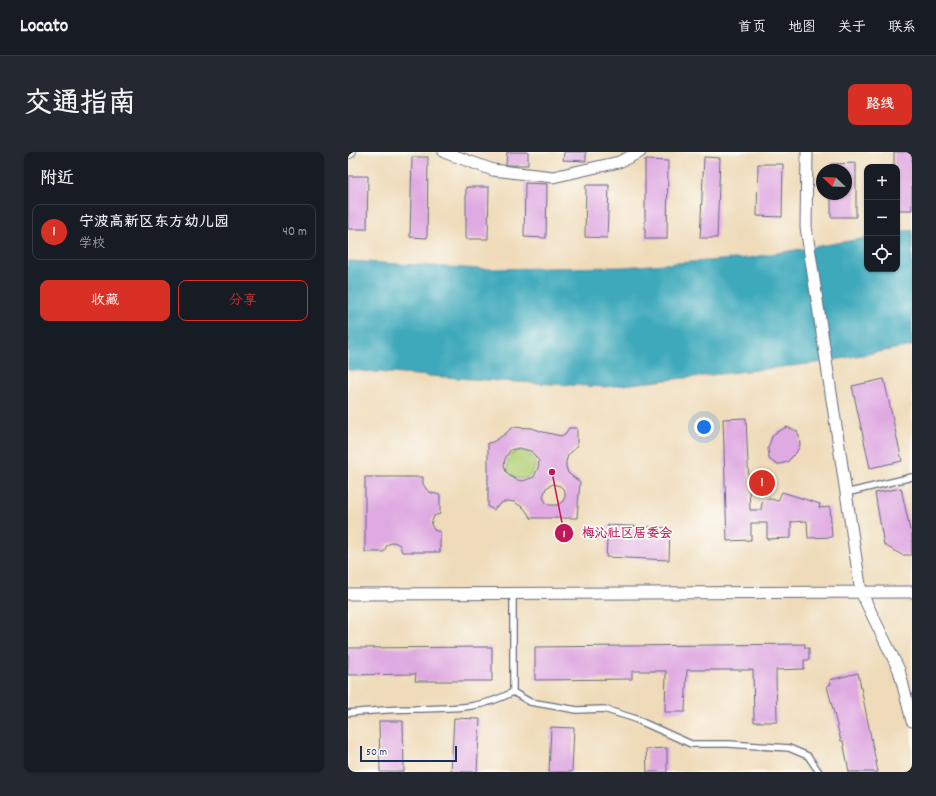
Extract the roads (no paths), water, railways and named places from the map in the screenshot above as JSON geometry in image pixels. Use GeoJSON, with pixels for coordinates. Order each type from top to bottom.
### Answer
{"type":"FeatureCollection","features":[{"type":"Feature","properties":{"kind":"street"},"geometry":{"type":"LineString","coordinates":[[444,152],[493,170],[553,177],[619,162],[640,152]]}},
{"type":"Feature","properties":{"kind":"street"},"geometry":{"type":"LineString","coordinates":[[807,152],[806,227],[861,592],[899,670],[912,721]]}},
{"type":"Feature","properties":{"kind":"street"},"geometry":{"type":"LineString","coordinates":[[348,594],[912,592]]}},
{"type":"Feature","properties":{"kind":"lane"},"geometry":{"type":"LineString","coordinates":[[846,493],[912,477]]}},
{"type":"Feature","properties":{"kind":"lane"},"geometry":{"type":"LineString","coordinates":[[513,594],[513,692]]}},
{"type":"Feature","properties":{"kind":"lane"},"geometry":{"type":"LineString","coordinates":[[348,713],[471,707],[500,699],[513,692]]}},
{"type":"Feature","properties":{"kind":"lane"},"geometry":{"type":"LineString","coordinates":[[513,692],[530,702],[577,710],[604,709],[633,718],[691,744],[729,744],[789,748],[808,756],[819,772]]}},
{"type":"Feature","properties":{"kind":"water"},"geometry":{"type":"Polygon","coordinates":[[[912,230],[912,346],[817,363],[605,387],[348,370],[348,261],[482,269],[622,267],[748,258],[864,239],[864,272],[900,272],[900,232],[912,230]]]}},
{"type":"Feature","properties":{"kind":"place","name":"梅沁社区居委会"},"geometry":{"type":"Point","coordinates":[552,472]}},
{"type":"Feature","properties":{"kind":"place","name":"宁波高新区东方幼儿园"},"geometry":{"type":"Point","coordinates":[762,483]}}]}
